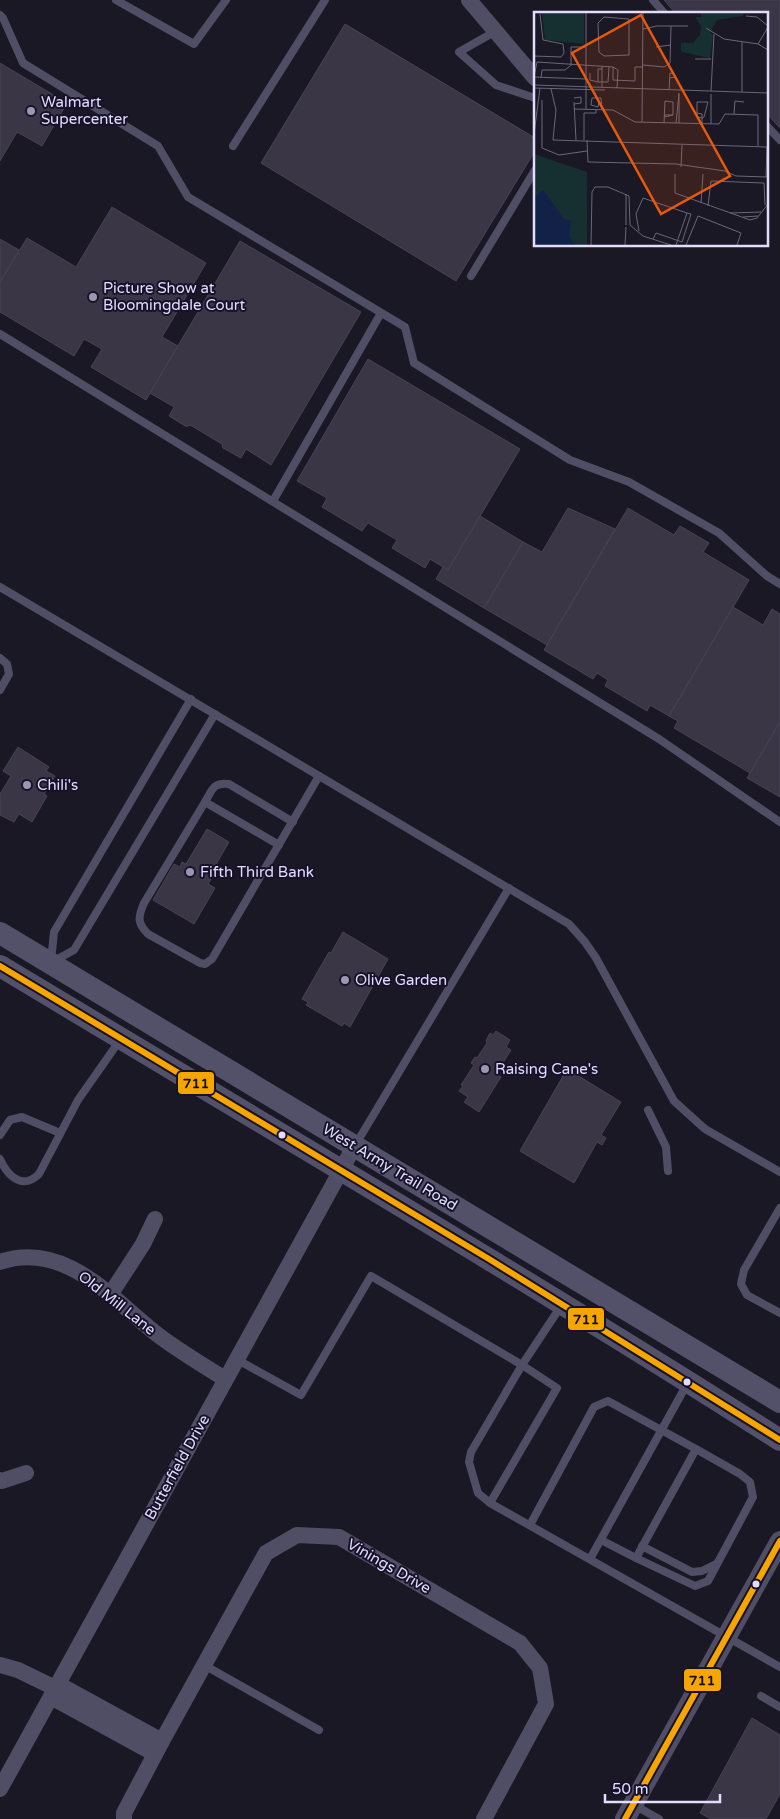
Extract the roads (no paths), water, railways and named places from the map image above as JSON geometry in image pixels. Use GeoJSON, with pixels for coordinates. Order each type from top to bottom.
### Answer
{"type":"FeatureCollection","features":[{"type":"Feature","properties":{"kind":"main road","name":"West Army Trail Road"},"geometry":{"type":"LineString","coordinates":[[0,933],[780,1402]]}},
{"type":"Feature","properties":{"kind":"main road"},"geometry":{"type":"LineString","coordinates":[[35,987],[51,963]]}},
{"type":"Feature","properties":{"kind":"main road","name":"West Army Trail Road"},"geometry":{"type":"LineString","coordinates":[[0,966],[563,1304],[780,1440]]}},
{"type":"Feature","properties":{"kind":"street"},"geometry":{"type":"LineString","coordinates":[[470,0],[534,77]]}},
{"type":"Feature","properties":{"kind":"street","name":"Butterfield Drive"},"geometry":{"type":"LineString","coordinates":[[0,1789],[355,1145]]}},
{"type":"Feature","properties":{"kind":"street"},"geometry":{"type":"LineString","coordinates":[[110,1295],[143,1244],[155,1218]]}},
{"type":"Feature","properties":{"kind":"street","name":"Old Mill Lane"},"geometry":{"type":"LineString","coordinates":[[0,1262],[11,1258],[24,1257],[57,1261],[91,1280],[159,1336],[225,1379]]}},
{"type":"Feature","properties":{"kind":"street"},"geometry":{"type":"LineString","coordinates":[[0,1480],[26,1473]]}},
{"type":"Feature","properties":{"kind":"street","name":"Vinings Drive"},"geometry":{"type":"LineString","coordinates":[[124,1819],[124,1813],[158,1747],[266,1553],[297,1535],[338,1537],[520,1643],[540,1668],[546,1704],[484,1819]]}},
{"type":"Feature","properties":{"kind":"street"},"geometry":{"type":"LineString","coordinates":[[629,1812],[780,1541]]}},
{"type":"Feature","properties":{"kind":"street"},"geometry":{"type":"LineString","coordinates":[[0,1665],[18,1670],[158,1747]]}},
{"type":"Feature","properties":{"kind":"lane"},"geometry":{"type":"LineString","coordinates":[[116,0],[194,44],[226,0]]}},
{"type":"Feature","properties":{"kind":"lane"},"geometry":{"type":"LineString","coordinates":[[233,146],[325,0]]}},
{"type":"Feature","properties":{"kind":"lane"},"geometry":{"type":"LineString","coordinates":[[653,0],[663,12]]}},
{"type":"Feature","properties":{"kind":"lane"},"geometry":{"type":"LineString","coordinates":[[0,15],[23,63],[158,146],[188,197],[405,327],[414,363],[570,460],[629,482],[719,533],[767,576],[780,584]]}},
{"type":"Feature","properties":{"kind":"lane"},"geometry":{"type":"LineString","coordinates":[[496,31],[459,52],[496,85],[534,98]]}},
{"type":"Feature","properties":{"kind":"lane"},"geometry":{"type":"LineString","coordinates":[[768,127],[780,140]]}},
{"type":"Feature","properties":{"kind":"lane"},"geometry":{"type":"LineString","coordinates":[[471,276],[534,172]]}},
{"type":"Feature","properties":{"kind":"lane"},"geometry":{"type":"LineString","coordinates":[[273,502],[382,313]]}},
{"type":"Feature","properties":{"kind":"lane"},"geometry":{"type":"LineString","coordinates":[[0,334],[659,739],[780,822]]}},
{"type":"Feature","properties":{"kind":"lane"},"geometry":{"type":"LineString","coordinates":[[0,588],[191,699],[569,924],[585,942],[613,988],[674,1101],[705,1129],[780,1172]]}},
{"type":"Feature","properties":{"kind":"lane"},"geometry":{"type":"LineString","coordinates":[[0,658],[7,664],[9,674],[0,690]]}},
{"type":"Feature","properties":{"kind":"lane"},"geometry":{"type":"LineString","coordinates":[[51,963],[54,932],[191,699]]}},
{"type":"Feature","properties":{"kind":"lane"},"geometry":{"type":"LineString","coordinates":[[51,963],[74,950],[215,714]]}},
{"type":"Feature","properties":{"kind":"lane"},"geometry":{"type":"LineString","coordinates":[[293,822],[229,784],[218,784],[215,786],[148,896],[139,915],[143,929],[148,934],[200,964],[205,964],[212,959],[293,822],[319,776]]}},
{"type":"Feature","properties":{"kind":"lane"},"geometry":{"type":"LineString","coordinates":[[205,802],[279,845]]}},
{"type":"Feature","properties":{"kind":"lane"},"geometry":{"type":"LineString","coordinates":[[355,1145],[509,888]]}},
{"type":"Feature","properties":{"kind":"lane"},"geometry":{"type":"LineString","coordinates":[[0,1159],[10,1174],[25,1182],[32,1181],[46,1163],[78,1100],[122,1039]]}},
{"type":"Feature","properties":{"kind":"lane"},"geometry":{"type":"LineString","coordinates":[[648,1110],[666,1146],[668,1171]]}},
{"type":"Feature","properties":{"kind":"lane"},"geometry":{"type":"LineString","coordinates":[[0,1135],[10,1120],[22,1117],[60,1133]]}},
{"type":"Feature","properties":{"kind":"lane"},"geometry":{"type":"LineString","coordinates":[[780,1208],[744,1270],[741,1284],[747,1295],[780,1313]]}},
{"type":"Feature","properties":{"kind":"lane"},"geometry":{"type":"LineString","coordinates":[[236,1359],[301,1395],[371,1276],[522,1365],[557,1388],[490,1503]]}},
{"type":"Feature","properties":{"kind":"lane"},"geometry":{"type":"LineString","coordinates":[[563,1304],[522,1365],[471,1452],[469,1462],[478,1493],[490,1503],[780,1667]]}},
{"type":"Feature","properties":{"kind":"lane"},"geometry":{"type":"LineString","coordinates":[[590,1559],[688,1382]]}},
{"type":"Feature","properties":{"kind":"lane"},"geometry":{"type":"LineString","coordinates":[[530,1525],[594,1407],[608,1401],[740,1474],[750,1482],[753,1497],[708,1581],[694,1586],[601,1540]]}},
{"type":"Feature","properties":{"kind":"lane"},"geometry":{"type":"LineString","coordinates":[[636,1558],[696,1449]]}},
{"type":"Feature","properties":{"kind":"lane"},"geometry":{"type":"LineString","coordinates":[[642,1546],[692,1572],[702,1571],[716,1564]]}},
{"type":"Feature","properties":{"kind":"lane"},"geometry":{"type":"LineString","coordinates":[[204,1665],[319,1730]]}},
{"type":"Feature","properties":{"kind":"lane"},"geometry":{"type":"LineString","coordinates":[[761,1696],[780,1707]]}},
{"type":"Feature","properties":{"kind":"lane"},"geometry":{"type":"LineString","coordinates":[[629,1812],[659,1819]]}},
{"type":"Feature","properties":{"kind":"place","name":"Walmart Supercenter"},"geometry":{"type":"Point","coordinates":[31,111]}},
{"type":"Feature","properties":{"kind":"place","name":"Picture Show at Bloomingdale Court"},"geometry":{"type":"Point","coordinates":[93,297]}},
{"type":"Feature","properties":{"kind":"place","name":"Chili's"},"geometry":{"type":"Point","coordinates":[27,785]}},
{"type":"Feature","properties":{"kind":"place","name":"Fifth Third Bank"},"geometry":{"type":"Point","coordinates":[190,872]}},
{"type":"Feature","properties":{"kind":"place","name":"Olive Garden"},"geometry":{"type":"Point","coordinates":[345,980]}},
{"type":"Feature","properties":{"kind":"place","name":"Raising Cane's"},"geometry":{"type":"Point","coordinates":[485,1069]}}]}
